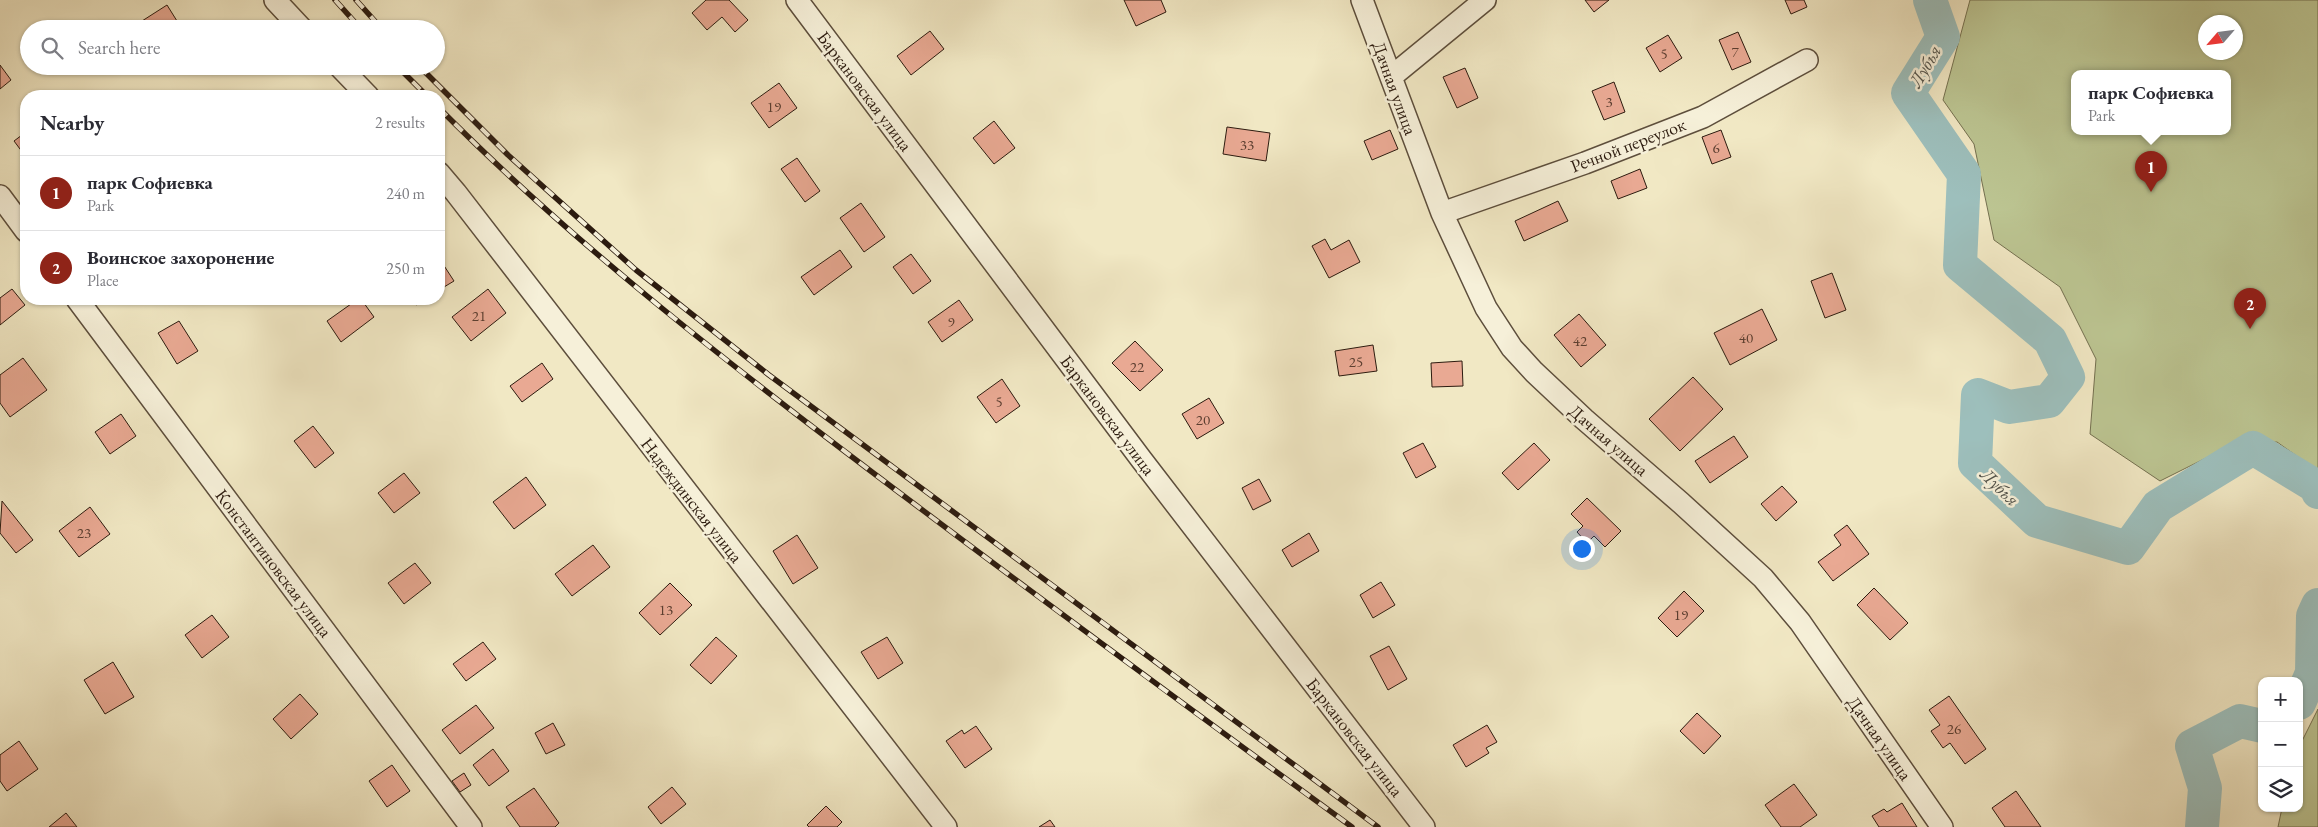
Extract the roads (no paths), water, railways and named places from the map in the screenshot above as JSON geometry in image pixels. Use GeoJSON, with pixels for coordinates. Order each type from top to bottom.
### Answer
{"type":"FeatureCollection","features":[{"type":"Feature","properties":{"kind":"street"},"geometry":{"type":"LineString","coordinates":[[275,0],[294,20]]}},
{"type":"Feature","properties":{"kind":"street","name":"Баркановская улица"},"geometry":{"type":"LineString","coordinates":[[797,0],[1136,451],[1424,827]]}},
{"type":"Feature","properties":{"kind":"street","name":"Дачная улица"},"geometry":{"type":"LineString","coordinates":[[1362,0],[1442,213],[1486,308],[1512,348],[1534,372],[1584,419],[1681,503],[1762,578],[1800,622],[1942,827]]}},
{"type":"Feature","properties":{"kind":"street"},"geometry":{"type":"LineString","coordinates":[[1391,77],[1485,0]]}},
{"type":"Feature","properties":{"kind":"street","name":"Речной переулок"},"geometry":{"type":"LineString","coordinates":[[1442,213],[1585,163],[1703,117],[1807,60]]}},
{"type":"Feature","properties":{"kind":"street"},"geometry":{"type":"LineString","coordinates":[[348,75],[362,90]]}},
{"type":"Feature","properties":{"kind":"street","name":"Надеждинская улица"},"geometry":{"type":"LineString","coordinates":[[445,180],[946,827]]}},
{"type":"Feature","properties":{"kind":"street"},"geometry":{"type":"LineString","coordinates":[[0,196],[20,223]]}},
{"type":"Feature","properties":{"kind":"street","name":"Константиновская улица"},"geometry":{"type":"LineString","coordinates":[[81,305],[470,827]]}},
{"type":"Feature","properties":{"kind":"waterway","name":"Лубья"},"geometry":{"type":"LineString","coordinates":[[1930,0],[1943,37],[1908,93],[1964,174],[1960,265],[2050,340],[2068,377],[2049,401],[2009,407],[1978,395],[1975,463],[2037,521],[2128,548],[2158,506],[2253,448],[2317,487],[2318,492]]}},
{"type":"Feature","properties":{"kind":"waterway","name":"Лубья"},"geometry":{"type":"LineString","coordinates":[[2303,694],[2312,673],[2313,616],[2318,605]]}},
{"type":"Feature","properties":{"kind":"waterway","name":"Лубья"},"geometry":{"type":"LineString","coordinates":[[2313,616],[2318,615]]}},
{"type":"Feature","properties":{"kind":"waterway","name":"Лубья"},"geometry":{"type":"LineString","coordinates":[[2202,827],[2205,788],[2192,746],[2240,721],[2258,725]]}},
{"type":"Feature","properties":{"kind":"railway"},"geometry":{"type":"LineString","coordinates":[[335,0],[353,20]]}},
{"type":"Feature","properties":{"kind":"railway"},"geometry":{"type":"LineString","coordinates":[[356,0],[374,20]]}},
{"type":"Feature","properties":{"kind":"railway"},"geometry":{"type":"LineString","coordinates":[[406,75],[421,90]]}},
{"type":"Feature","properties":{"kind":"railway"},"geometry":{"type":"LineString","coordinates":[[428,75],[443,90]]}},
{"type":"Feature","properties":{"kind":"railway"},"geometry":{"type":"LineString","coordinates":[[445,92],[508,155],[636,270],[769,375],[1378,827]]}},
{"type":"Feature","properties":{"kind":"railway"},"geometry":{"type":"LineString","coordinates":[[445,114],[489,157],[593,251],[757,384],[988,559],[1352,827]]}},
{"type":"Feature","properties":{"kind":"place","name":"парк Софиевка"},"geometry":{"type":"Point","coordinates":[2151,192]}},
{"type":"Feature","properties":{"kind":"place","name":"Воинское захоронение"},"geometry":{"type":"Point","coordinates":[2250,329]}}]}
